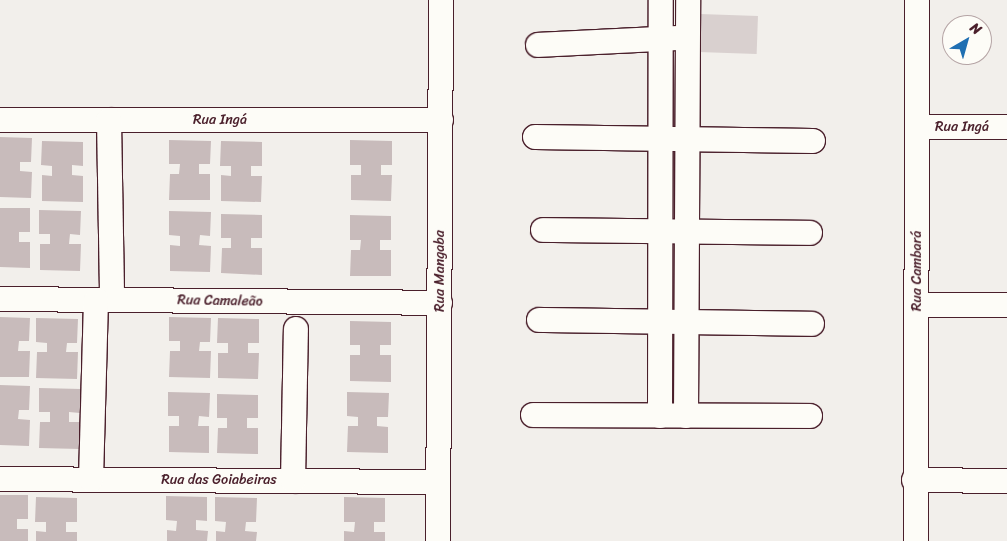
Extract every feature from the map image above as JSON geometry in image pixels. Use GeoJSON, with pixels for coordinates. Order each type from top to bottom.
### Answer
{"type":"FeatureCollection","features":[{"type":"Feature","properties":{"kind":"street","name":"Rua Mangaba"},"geometry":{"type":"LineString","coordinates":[[438,541],[441,0]]}},
{"type":"Feature","properties":{"kind":"street"},"geometry":{"type":"LineString","coordinates":[[660,416],[661,0]]}},
{"type":"Feature","properties":{"kind":"street"},"geometry":{"type":"LineString","coordinates":[[686,416],[688,0]]}},
{"type":"Feature","properties":{"kind":"street","name":"Rua Cambará"},"geometry":{"type":"LineString","coordinates":[[916,541],[914,480],[917,305],[917,0]]}},
{"type":"Feature","properties":{"kind":"street"},"geometry":{"type":"LineString","coordinates":[[538,45],[688,38]]}},
{"type":"Feature","properties":{"kind":"street","name":"Rua Ingá"},"geometry":{"type":"LineString","coordinates":[[0,120],[441,120]]}},
{"type":"Feature","properties":{"kind":"street"},"geometry":{"type":"LineString","coordinates":[[91,478],[104,300],[109,120]]}},
{"type":"Feature","properties":{"kind":"street","name":"Rua Ingá"},"geometry":{"type":"LineString","coordinates":[[917,127],[1007,127]]}},
{"type":"Feature","properties":{"kind":"street"},"geometry":{"type":"LineString","coordinates":[[534,137],[813,142]]}},
{"type":"Feature","properties":{"kind":"street"},"geometry":{"type":"LineString","coordinates":[[543,230],[810,233]]}},
{"type":"Feature","properties":{"kind":"street","name":"Rua Camaleão"},"geometry":{"type":"LineString","coordinates":[[0,299],[440,304]]}},
{"type":"Feature","properties":{"kind":"street"},"geometry":{"type":"LineString","coordinates":[[917,305],[1007,305]]}},
{"type":"Feature","properties":{"kind":"street"},"geometry":{"type":"LineString","coordinates":[[539,320],[812,324]]}},
{"type":"Feature","properties":{"kind":"street"},"geometry":{"type":"LineString","coordinates":[[293,481],[296,329]]}},
{"type":"Feature","properties":{"kind":"street"},"geometry":{"type":"LineString","coordinates":[[533,415],[810,416]]}},
{"type":"Feature","properties":{"kind":"street","name":"Rua das Goiabeiras"},"geometry":{"type":"LineString","coordinates":[[0,479],[91,478],[438,482]]}},
{"type":"Feature","properties":{"kind":"street"},"geometry":{"type":"LineString","coordinates":[[914,480],[1007,481]]}},
{"type":"Feature","properties":{"kind":"shaded area"},"geometry":{"type":"Polygon","coordinates":[[[700,14],[758,16],[757,54],[699,52],[700,14]]]}},
{"type":"Feature","properties":{"kind":"building"},"geometry":{"type":"Polygon","coordinates":[[[0,137],[32,138],[31,162],[20,162],[20,171],[32,172],[31,198],[0,197],[0,137]]]}},
{"type":"Feature","properties":{"kind":"building"},"geometry":{"type":"Polygon","coordinates":[[[169,140],[211,141],[210,164],[199,164],[199,174],[210,174],[210,200],[169,200],[170,174],[179,174],[180,164],[169,164],[169,140]]]}},
{"type":"Feature","properties":{"kind":"building"},"geometry":{"type":"Polygon","coordinates":[[[350,140],[392,141],[392,165],[381,165],[381,175],[392,175],[391,201],[351,200],[351,175],[361,175],[361,165],[350,165],[350,140]]]}},
{"type":"Feature","properties":{"kind":"building"},"geometry":{"type":"Polygon","coordinates":[[[42,141],[83,142],[83,166],[72,165],[72,175],[83,176],[83,202],[42,201],[42,175],[52,176],[52,166],[41,165],[42,141]]]}},
{"type":"Feature","properties":{"kind":"building"},"geometry":{"type":"Polygon","coordinates":[[[221,141],[262,142],[262,166],[251,166],[251,176],[262,176],[261,202],[221,201],[221,175],[231,176],[231,166],[220,166],[221,141]]]}},
{"type":"Feature","properties":{"kind":"building"},"geometry":{"type":"Polygon","coordinates":[[[0,208],[30,208],[30,232],[19,232],[19,242],[30,242],[30,268],[0,267],[0,208]]]}},
{"type":"Feature","properties":{"kind":"building"},"geometry":{"type":"Polygon","coordinates":[[[39,210],[81,211],[80,235],[70,234],[69,244],[81,244],[80,271],[40,270],[40,244],[50,244],[50,234],[39,234],[39,210]]]}},
{"type":"Feature","properties":{"kind":"building"},"geometry":{"type":"Polygon","coordinates":[[[169,211],[211,212],[210,236],[200,235],[199,245],[211,246],[210,272],[170,271],[170,245],[180,246],[180,236],[169,235],[169,211]]]}},
{"type":"Feature","properties":{"kind":"building"},"geometry":{"type":"Polygon","coordinates":[[[221,214],[262,215],[262,238],[251,238],[251,248],[262,248],[262,275],[221,273],[222,248],[231,248],[231,238],[221,238],[221,214]]]}},
{"type":"Feature","properties":{"kind":"building"},"geometry":{"type":"Polygon","coordinates":[[[350,215],[391,216],[391,240],[380,240],[380,250],[391,250],[391,276],[350,276],[351,250],[360,250],[361,240],[350,240],[350,215]]]}},
{"type":"Feature","properties":{"kind":"building"},"geometry":{"type":"Polygon","coordinates":[[[0,317],[30,318],[29,341],[19,341],[18,351],[30,351],[29,377],[0,377],[0,317]]]}},
{"type":"Feature","properties":{"kind":"building"},"geometry":{"type":"Polygon","coordinates":[[[169,317],[211,318],[210,342],[200,342],[199,351],[211,351],[210,378],[169,377],[170,351],[180,351],[180,341],[169,341],[169,317]]]}},
{"type":"Feature","properties":{"kind":"building"},"geometry":{"type":"Polygon","coordinates":[[[36,318],[78,319],[77,343],[67,343],[66,352],[78,352],[77,379],[36,378],[37,352],[47,352],[47,343],[36,342],[36,318]]]}},
{"type":"Feature","properties":{"kind":"building"},"geometry":{"type":"Polygon","coordinates":[[[218,318],[259,319],[259,343],[248,343],[248,353],[259,353],[258,379],[218,378],[218,353],[228,353],[228,343],[217,343],[218,318]]]}},
{"type":"Feature","properties":{"kind":"building"},"geometry":{"type":"Polygon","coordinates":[[[350,321],[391,322],[391,345],[380,345],[380,355],[391,355],[391,382],[350,381],[350,355],[360,355],[360,345],[350,345],[350,321]]]}},
{"type":"Feature","properties":{"kind":"building"},"geometry":{"type":"Polygon","coordinates":[[[0,385],[30,386],[29,410],[19,410],[18,419],[30,420],[29,446],[0,445],[0,385]]]}},
{"type":"Feature","properties":{"kind":"building"},"geometry":{"type":"Polygon","coordinates":[[[39,388],[81,389],[80,413],[69,412],[69,422],[81,422],[80,449],[39,448],[40,422],[50,422],[50,412],[39,412],[39,388]]]}},
{"type":"Feature","properties":{"kind":"building"},"geometry":{"type":"Polygon","coordinates":[[[168,392],[210,393],[209,417],[199,416],[198,426],[209,426],[209,453],[169,452],[169,426],[179,426],[179,416],[168,416],[168,392]]]}},
{"type":"Feature","properties":{"kind":"building"},"geometry":{"type":"Polygon","coordinates":[[[347,392],[389,393],[388,417],[377,417],[377,426],[388,427],[388,453],[347,452],[348,426],[358,426],[358,417],[347,416],[347,392]]]}},
{"type":"Feature","properties":{"kind":"building"},"geometry":{"type":"Polygon","coordinates":[[[217,394],[258,395],[258,418],[247,418],[247,428],[258,428],[258,454],[217,453],[218,428],[227,428],[227,418],[217,418],[217,394]]]}},
{"type":"Feature","properties":{"kind":"building"},"geometry":{"type":"Polygon","coordinates":[[[0,495],[28,495],[28,519],[17,519],[17,529],[28,529],[28,541],[0,541],[0,495]]]}},
{"type":"Feature","properties":{"kind":"building"},"geometry":{"type":"Polygon","coordinates":[[[166,496],[207,497],[207,521],[196,520],[196,530],[208,531],[207,541],[167,541],[167,530],[176,531],[177,521],[166,520],[166,496]]]}},
{"type":"Feature","properties":{"kind":"building"},"geometry":{"type":"Polygon","coordinates":[[[36,497],[77,498],[77,522],[66,522],[66,532],[77,532],[77,541],[36,541],[36,531],[46,532],[46,522],[35,522],[36,497]]]}},
{"type":"Feature","properties":{"kind":"building"},"geometry":{"type":"Polygon","coordinates":[[[215,497],[257,498],[256,522],[246,522],[245,531],[257,532],[256,541],[216,541],[216,531],[225,532],[226,522],[215,521],[215,497]]]}},
{"type":"Feature","properties":{"kind":"building"},"geometry":{"type":"Polygon","coordinates":[[[344,497],[385,498],[385,522],[374,522],[374,532],[385,532],[385,541],[344,541],[344,531],[354,532],[355,522],[344,522],[344,497]]]}}]}
